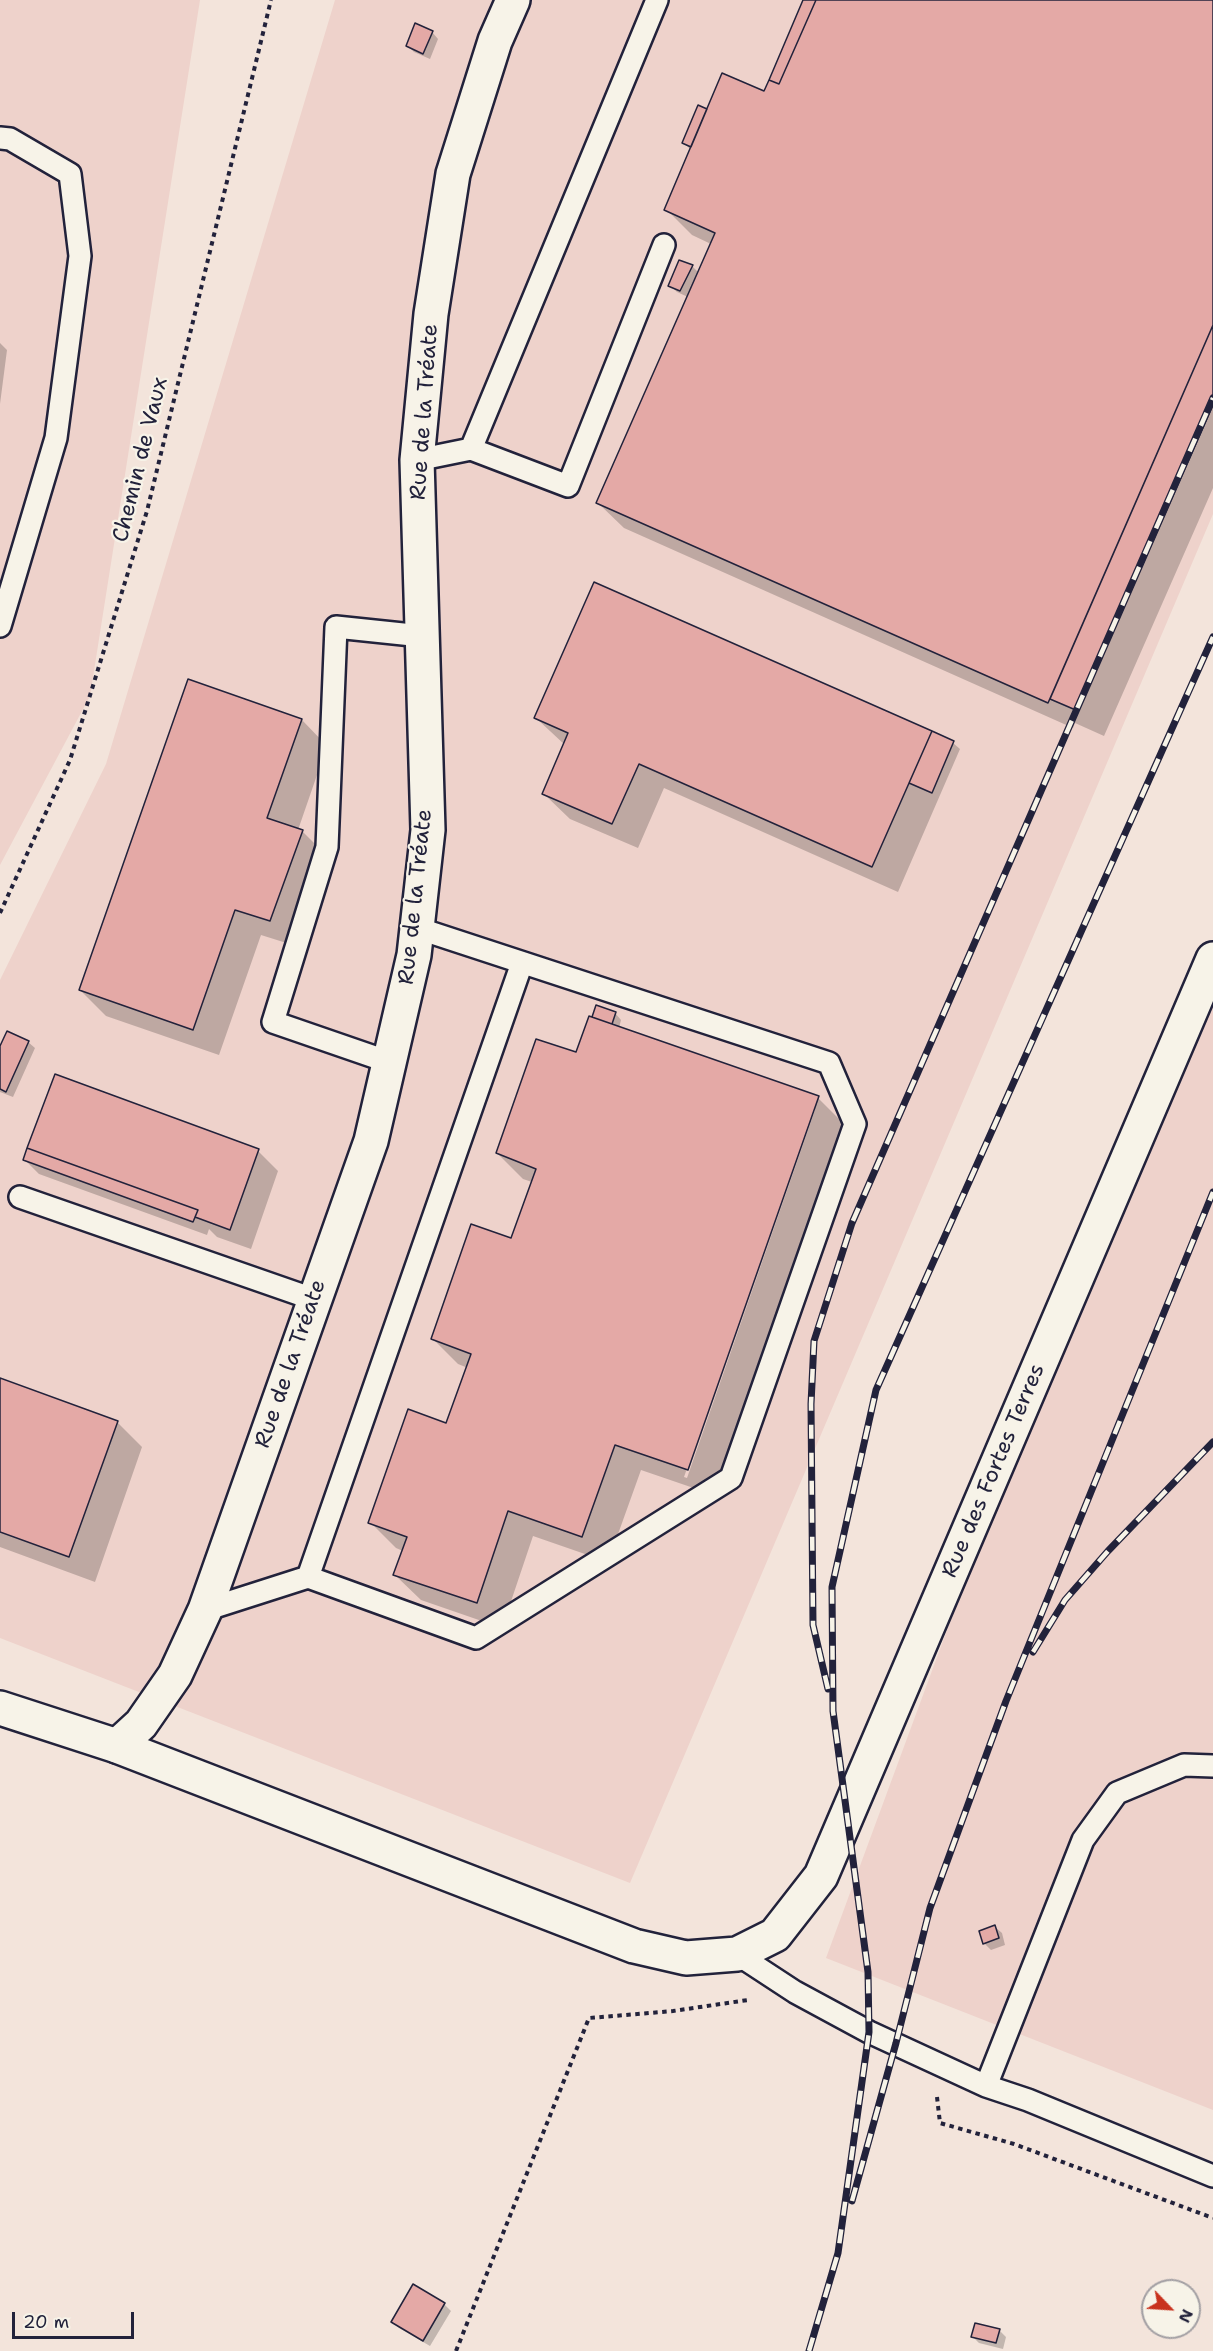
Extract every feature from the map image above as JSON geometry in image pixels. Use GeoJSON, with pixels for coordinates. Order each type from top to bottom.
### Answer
{"type":"FeatureCollection","features":[{"type":"Feature","properties":{"kind":"street","name":"Rue de la Tréate"},"geometry":{"type":"LineString","coordinates":[[117,1746],[141,1724],[175,1675],[205,1610],[313,1299],[371,1141],[414,956],[428,830],[417,460],[431,314],[453,174],[495,41],[513,0]]}},
{"type":"Feature","properties":{"kind":"street","name":"Rue des Fortes Terres"},"geometry":{"type":"LineString","coordinates":[[737,1954],[774,1935],[821,1876],[1213,958]]}},
{"type":"Feature","properties":{"kind":"street"},"geometry":{"type":"LineString","coordinates":[[0,1708],[117,1746],[634,1946],[686,1958],[737,1954]]}},
{"type":"Feature","properties":{"kind":"lane"},"geometry":{"type":"LineString","coordinates":[[471,449],[657,0]]}},
{"type":"Feature","properties":{"kind":"lane"},"geometry":{"type":"LineString","coordinates":[[0,138],[10,139],[70,174],[80,256],[56,438],[0,626]]}},
{"type":"Feature","properties":{"kind":"lane"},"geometry":{"type":"LineString","coordinates":[[417,460],[471,449],[568,486],[664,244]]}},
{"type":"Feature","properties":{"kind":"lane"},"geometry":{"type":"LineString","coordinates":[[389,1062],[273,1022],[327,847],[336,627],[422,636]]}},
{"type":"Feature","properties":{"kind":"lane"},"geometry":{"type":"LineString","coordinates":[[205,1610],[308,1577],[476,1638],[731,1478],[855,1124],[829,1063],[417,928]]}},
{"type":"Feature","properties":{"kind":"lane"},"geometry":{"type":"LineString","coordinates":[[308,1577],[522,963]]}},
{"type":"Feature","properties":{"kind":"lane"},"geometry":{"type":"LineString","coordinates":[[20,1197],[313,1299]]}},
{"type":"Feature","properties":{"kind":"lane"},"geometry":{"type":"LineString","coordinates":[[986,2086],[1083,1840],[1118,1793],[1184,1765],[1213,1766]]}},
{"type":"Feature","properties":{"kind":"lane"},"geometry":{"type":"LineString","coordinates":[[737,1954],[795,1992],[869,2032],[986,2086],[1028,2100],[1213,2176]]}},
{"type":"Feature","properties":{"kind":"path","name":"Chemin de Vaux"},"geometry":{"type":"LineString","coordinates":[[0,913],[70,760],[147,511],[271,0]]}},
{"type":"Feature","properties":{"kind":"path"},"geometry":{"type":"LineString","coordinates":[[456,2351],[589,2018],[673,2011],[795,1992]]}},
{"type":"Feature","properties":{"kind":"path"},"geometry":{"type":"LineString","coordinates":[[932,2061],[940,2123],[1014,2144],[1213,2218]]}},
{"type":"Feature","properties":{"kind":"shaded area"},"geometry":{"type":"Polygon","coordinates":[[[0,0],[200,0],[90,696],[0,865],[0,0]]]}},
{"type":"Feature","properties":{"kind":"shaded area"},"geometry":{"type":"Polygon","coordinates":[[[335,0],[1213,0],[1213,514],[630,1883],[0,1638],[0,980],[106,764],[335,0]]]}},
{"type":"Feature","properties":{"kind":"shaded area"},"geometry":{"type":"Polygon","coordinates":[[[1213,979],[1213,2110],[826,1958],[1040,1378],[1213,979]]]}},
{"type":"Feature","properties":{"kind":"building"},"geometry":{"type":"Polygon","coordinates":[[[803,0],[816,0],[779,84],[769,80],[803,0]]]}},
{"type":"Feature","properties":{"kind":"building"},"geometry":{"type":"Polygon","coordinates":[[[816,0],[1213,0],[1213,325],[1048,703],[596,503],[715,233],[664,210],[722,73],[764,91],[769,80],[779,84],[816,0]]]}},
{"type":"Feature","properties":{"kind":"building"},"geometry":{"type":"Polygon","coordinates":[[[415,23],[433,31],[423,54],[406,46],[415,23]]]}},
{"type":"Feature","properties":{"kind":"building"},"geometry":{"type":"Polygon","coordinates":[[[698,105],[707,109],[691,147],[682,143],[698,105]]]}},
{"type":"Feature","properties":{"kind":"building"},"geometry":{"type":"Polygon","coordinates":[[[679,260],[693,265],[680,291],[668,286],[679,260]]]}},
{"type":"Feature","properties":{"kind":"building"},"geometry":{"type":"Polygon","coordinates":[[[1213,325],[1213,405],[1078,711],[1050,699],[1213,325]]]}},
{"type":"Feature","properties":{"kind":"building"},"geometry":{"type":"Polygon","coordinates":[[[594,582],[932,731],[872,867],[639,764],[612,824],[542,794],[568,733],[534,718],[594,582]]]}},
{"type":"Feature","properties":{"kind":"building"},"geometry":{"type":"Polygon","coordinates":[[[188,679],[302,719],[267,818],[303,830],[270,921],[235,910],[193,1030],[79,990],[188,679]]]}},
{"type":"Feature","properties":{"kind":"building"},"geometry":{"type":"Polygon","coordinates":[[[932,731],[954,741],[932,793],[909,783],[932,731]]]}},
{"type":"Feature","properties":{"kind":"building"},"geometry":{"type":"Polygon","coordinates":[[[596,1005],[616,1012],[612,1024],[592,1017],[596,1005]]]}},
{"type":"Feature","properties":{"kind":"building"},"geometry":{"type":"Polygon","coordinates":[[[589,1016],[819,1096],[688,1470],[615,1445],[582,1537],[508,1511],[477,1603],[393,1575],[407,1537],[368,1523],[408,1409],[446,1423],[471,1354],[431,1339],[471,1224],[511,1238],[536,1169],[496,1153],[536,1039],[576,1052],[589,1016]]]}},
{"type":"Feature","properties":{"kind":"building"},"geometry":{"type":"Polygon","coordinates":[[[7,1031],[29,1041],[6,1092],[0,1089],[0,1046],[7,1031]]]}},
{"type":"Feature","properties":{"kind":"building"},"geometry":{"type":"Polygon","coordinates":[[[55,1074],[259,1149],[230,1230],[195,1217],[198,1210],[27,1148],[55,1074]]]}},
{"type":"Feature","properties":{"kind":"building"},"geometry":{"type":"Polygon","coordinates":[[[27,1148],[198,1210],[193,1222],[23,1160],[27,1148]]]}},
{"type":"Feature","properties":{"kind":"building"},"geometry":{"type":"Polygon","coordinates":[[[0,1378],[118,1421],[69,1557],[0,1532],[0,1378]]]}},
{"type":"Feature","properties":{"kind":"building"},"geometry":{"type":"Polygon","coordinates":[[[995,1925],[999,1938],[983,1944],[979,1931],[995,1925]]]}},
{"type":"Feature","properties":{"kind":"building"},"geometry":{"type":"Polygon","coordinates":[[[413,2284],[445,2303],[423,2341],[391,2322],[413,2284]]]}},
{"type":"Feature","properties":{"kind":"building"},"geometry":{"type":"Polygon","coordinates":[[[975,2323],[1000,2329],[996,2343],[971,2337],[975,2323]]]}},
{"type":"Feature","properties":{"kind":"railway"},"geometry":{"type":"LineString","coordinates":[[828,1689],[813,1625],[811,1404],[814,1341],[852,1223],[1213,398]]}},
{"type":"Feature","properties":{"kind":"railway"},"geometry":{"type":"LineString","coordinates":[[809,2351],[838,2253],[869,2032],[868,1972],[833,1711],[832,1587],[876,1390],[1213,637]]}},
{"type":"Feature","properties":{"kind":"railway"},"geometry":{"type":"LineString","coordinates":[[852,2201],[896,2043],[930,1908],[1006,1701],[1213,1192]]}},
{"type":"Feature","properties":{"kind":"railway"},"geometry":{"type":"LineString","coordinates":[[1033,1652],[1065,1600],[1108,1551],[1213,1442]]}}]}
